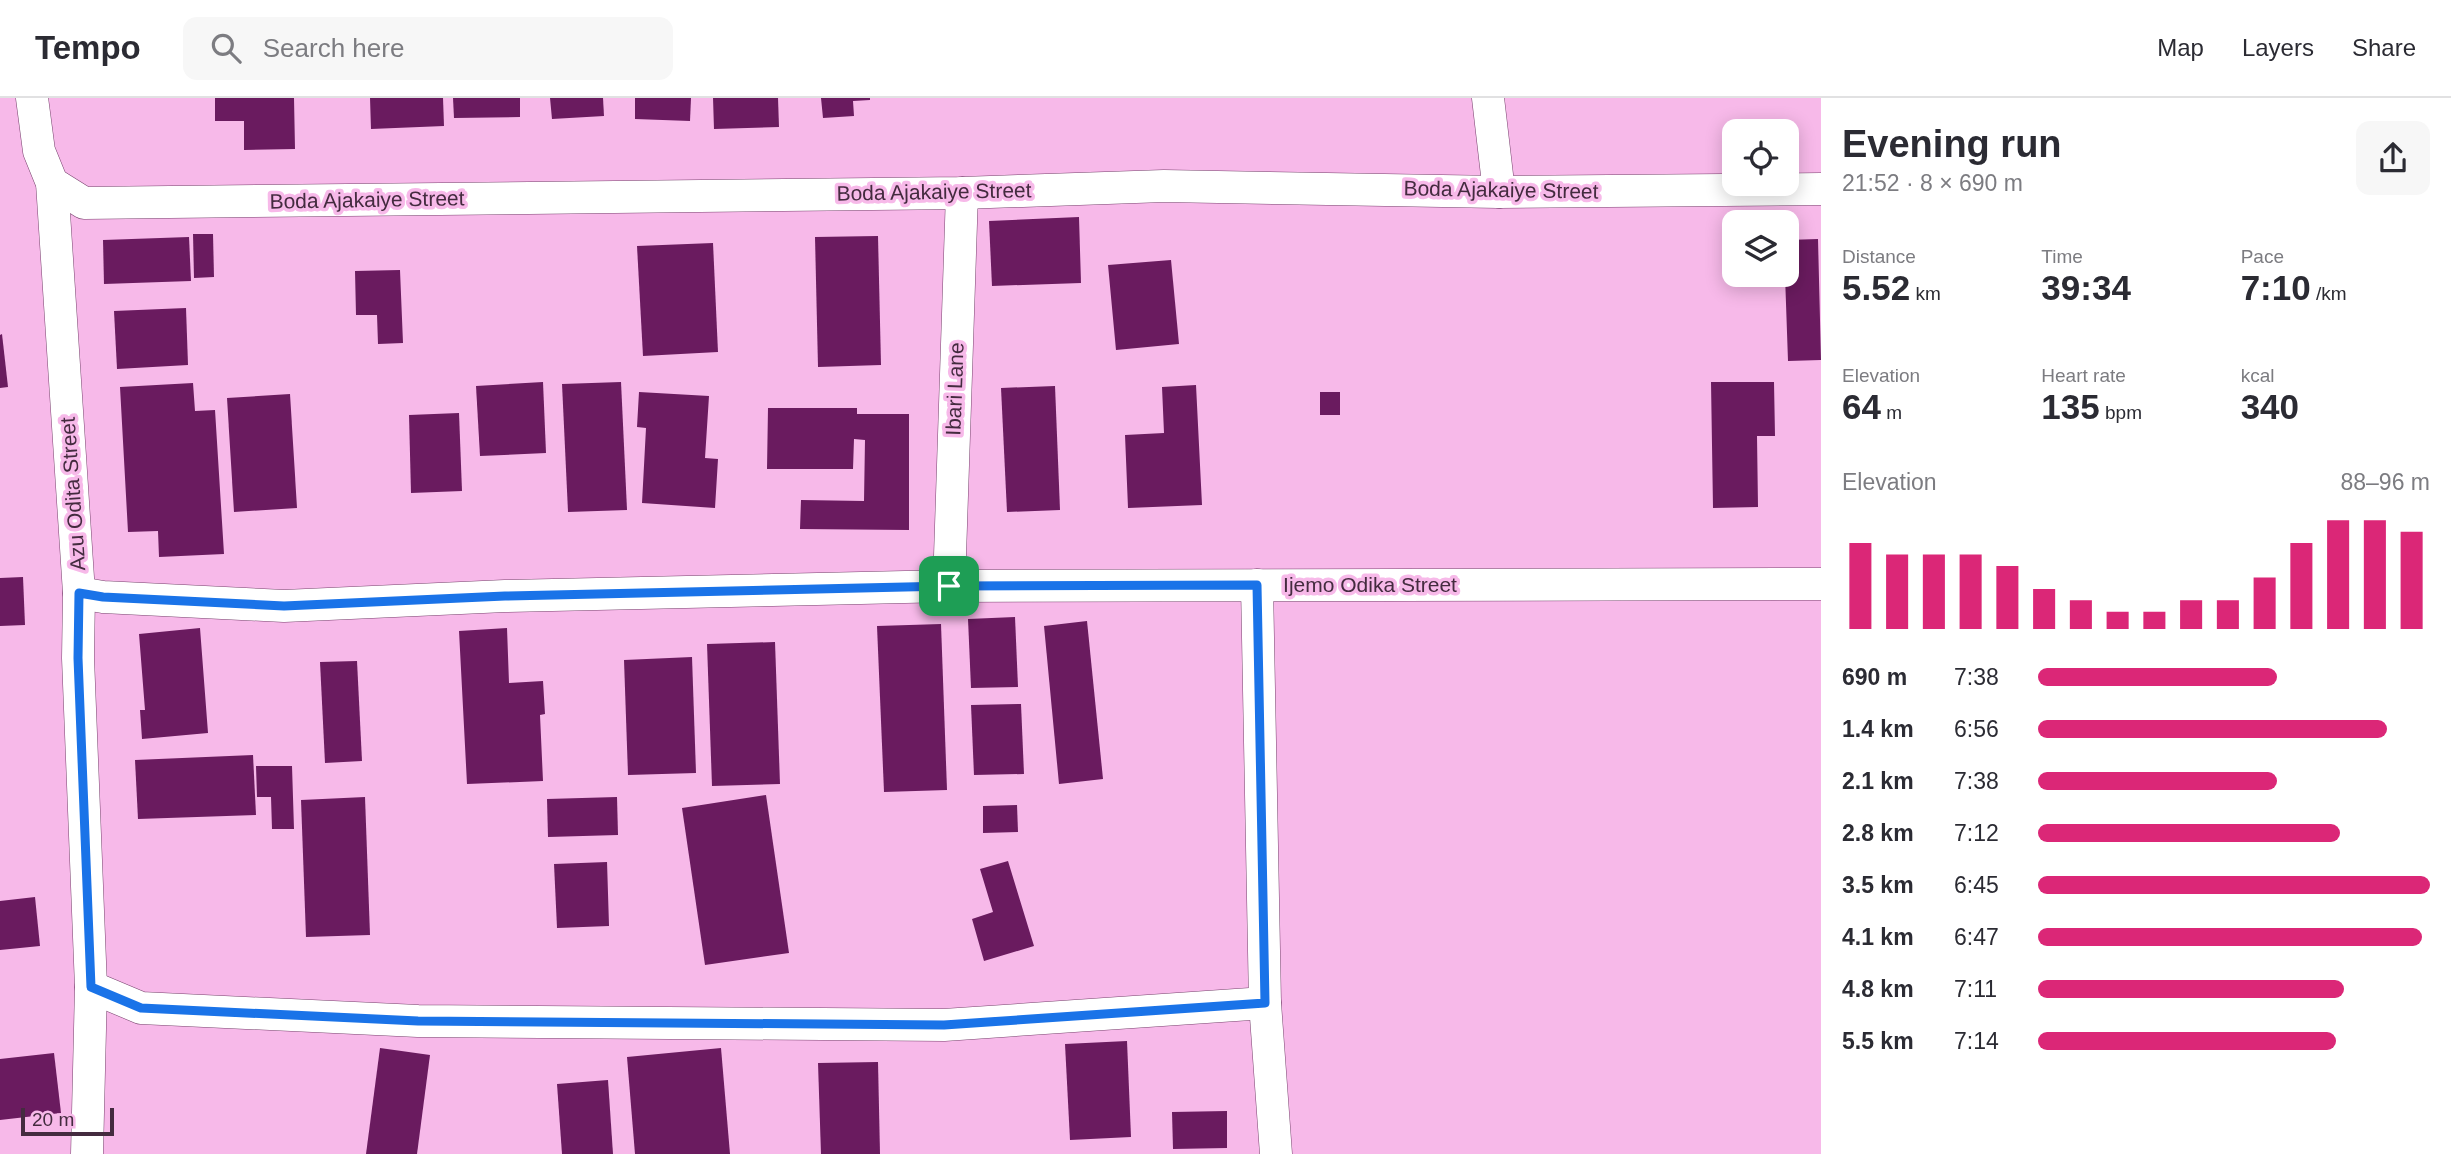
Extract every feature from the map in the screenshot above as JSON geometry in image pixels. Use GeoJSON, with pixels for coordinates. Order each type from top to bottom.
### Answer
{"type":"FeatureCollection","features":[{"type":"Feature","properties":{"kind":"street","name":"Azu Odita Street"},"geometry":{"type":"LineString","coordinates":[[32,98],[39,151],[52,183],[79,593],[78,658],[91,987],[87,1149]]}},
{"type":"Feature","properties":{"kind":"street"},"geometry":{"type":"LineString","coordinates":[[1488,98],[1499,192]]}},
{"type":"Feature","properties":{"kind":"street","name":"Boda Ajakaiye Street"},"geometry":{"type":"LineString","coordinates":[[52,183],[84,203],[962,192],[1164,186],[1499,192],[1821,189]]}},
{"type":"Feature","properties":{"kind":"street","name":"Ibari Lane"},"geometry":{"type":"LineString","coordinates":[[949,586],[962,192]]}},
{"type":"Feature","properties":{"kind":"street","name":"Ijemo Odika Street"},"geometry":{"type":"LineString","coordinates":[[79,593],[103,597],[284,606],[505,596],[949,586],[1821,584]]}},
{"type":"Feature","properties":{"kind":"street"},"geometry":{"type":"LineString","coordinates":[[1257,585],[1265,1003],[1276,1154]]}},
{"type":"Feature","properties":{"kind":"street"},"geometry":{"type":"LineString","coordinates":[[91,987],[141,1008],[418,1021],[944,1025],[1265,1003]]}},
{"type":"Feature","properties":{"kind":"building"},"geometry":{"type":"Polygon","coordinates":[[[215,98],[294,98],[295,149],[244,150],[244,121],[215,121],[215,98]]]}},
{"type":"Feature","properties":{"kind":"building"},"geometry":{"type":"Polygon","coordinates":[[[370,98],[443,98],[444,126],[371,129],[370,98]]]}},
{"type":"Feature","properties":{"kind":"building"},"geometry":{"type":"Polygon","coordinates":[[[453,98],[520,98],[520,117],[454,118],[453,98]]]}},
{"type":"Feature","properties":{"kind":"building"},"geometry":{"type":"Polygon","coordinates":[[[550,98],[603,98],[604,116],[552,119],[550,98]]]}},
{"type":"Feature","properties":{"kind":"building"},"geometry":{"type":"Polygon","coordinates":[[[635,98],[691,98],[690,121],[635,119],[635,98]]]}},
{"type":"Feature","properties":{"kind":"building"},"geometry":{"type":"Polygon","coordinates":[[[713,98],[778,98],[779,127],[714,129],[713,98]]]}},
{"type":"Feature","properties":{"kind":"building"},"geometry":{"type":"Polygon","coordinates":[[[821,98],[870,100],[853,101],[854,116],[823,118],[821,98]]]}},
{"type":"Feature","properties":{"kind":"building"},"geometry":{"type":"Polygon","coordinates":[[[1079,217],[1081,283],[992,286],[989,221],[1079,217]]]}},
{"type":"Feature","properties":{"kind":"building"},"geometry":{"type":"Polygon","coordinates":[[[193,234],[213,234],[214,277],[194,278],[193,234]]]}},
{"type":"Feature","properties":{"kind":"building"},"geometry":{"type":"Polygon","coordinates":[[[878,236],[881,365],[818,367],[815,237],[878,236]]]}},
{"type":"Feature","properties":{"kind":"building"},"geometry":{"type":"Polygon","coordinates":[[[189,237],[191,281],[104,284],[103,240],[189,237]]]}},
{"type":"Feature","properties":{"kind":"building"},"geometry":{"type":"Polygon","coordinates":[[[1818,239],[1821,360],[1788,361],[1785,287],[1799,287],[1799,240],[1818,239]]]}},
{"type":"Feature","properties":{"kind":"building"},"geometry":{"type":"Polygon","coordinates":[[[713,243],[718,352],[643,356],[637,246],[713,243]]]}},
{"type":"Feature","properties":{"kind":"building"},"geometry":{"type":"Polygon","coordinates":[[[1171,260],[1179,344],[1116,350],[1108,265],[1171,260]]]}},
{"type":"Feature","properties":{"kind":"building"},"geometry":{"type":"Polygon","coordinates":[[[400,270],[403,343],[378,344],[377,315],[356,315],[355,271],[400,270]]]}},
{"type":"Feature","properties":{"kind":"building"},"geometry":{"type":"Polygon","coordinates":[[[186,308],[188,365],[117,369],[114,311],[186,308]]]}},
{"type":"Feature","properties":{"kind":"building"},"geometry":{"type":"Polygon","coordinates":[[[2,334],[8,387],[0,388],[0,335],[2,334]]]}},
{"type":"Feature","properties":{"kind":"building"},"geometry":{"type":"Polygon","coordinates":[[[543,382],[546,453],[480,456],[476,386],[543,382]]]}},
{"type":"Feature","properties":{"kind":"building"},"geometry":{"type":"Polygon","coordinates":[[[621,382],[627,510],[568,512],[562,384],[621,382]]]}},
{"type":"Feature","properties":{"kind":"building"},"geometry":{"type":"Polygon","coordinates":[[[1711,382],[1774,382],[1775,436],[1757,436],[1758,507],[1713,508],[1711,382]]]}},
{"type":"Feature","properties":{"kind":"building"},"geometry":{"type":"Polygon","coordinates":[[[193,383],[195,411],[215,410],[224,554],[159,557],[158,531],[128,532],[120,387],[193,383]]]}},
{"type":"Feature","properties":{"kind":"building"},"geometry":{"type":"Polygon","coordinates":[[[1196,385],[1202,505],[1128,508],[1125,435],[1164,433],[1162,387],[1196,385]]]}},
{"type":"Feature","properties":{"kind":"building"},"geometry":{"type":"Polygon","coordinates":[[[1055,386],[1060,510],[1007,512],[1001,388],[1055,386]]]}},
{"type":"Feature","properties":{"kind":"building"},"geometry":{"type":"Polygon","coordinates":[[[639,392],[709,396],[705,458],[718,459],[715,508],[642,503],[646,428],[637,427],[639,392]]]}},
{"type":"Feature","properties":{"kind":"building"},"geometry":{"type":"Polygon","coordinates":[[[1320,392],[1340,392],[1340,415],[1320,415],[1320,392]]]}},
{"type":"Feature","properties":{"kind":"building"},"geometry":{"type":"Polygon","coordinates":[[[290,394],[297,508],[234,512],[227,398],[290,394]]]}},
{"type":"Feature","properties":{"kind":"building"},"geometry":{"type":"Polygon","coordinates":[[[768,408],[857,408],[857,414],[909,414],[909,530],[800,529],[801,500],[864,501],[865,440],[854,439],[853,469],[767,469],[768,408]]]}},
{"type":"Feature","properties":{"kind":"building"},"geometry":{"type":"Polygon","coordinates":[[[459,413],[462,491],[411,493],[409,415],[459,413]]]}},
{"type":"Feature","properties":{"kind":"building"},"geometry":{"type":"Polygon","coordinates":[[[23,577],[25,625],[0,626],[0,578],[23,577]]]}},
{"type":"Feature","properties":{"kind":"building"},"geometry":{"type":"Polygon","coordinates":[[[1015,617],[1018,687],[971,688],[968,619],[1015,617]]]}},
{"type":"Feature","properties":{"kind":"building"},"geometry":{"type":"Polygon","coordinates":[[[1087,621],[1103,779],[1059,784],[1044,626],[1087,621]]]}},
{"type":"Feature","properties":{"kind":"building"},"geometry":{"type":"Polygon","coordinates":[[[941,624],[947,790],[884,792],[877,626],[941,624]]]}},
{"type":"Feature","properties":{"kind":"building"},"geometry":{"type":"Polygon","coordinates":[[[200,628],[208,733],[142,739],[140,710],[145,710],[139,634],[200,628]]]}},
{"type":"Feature","properties":{"kind":"building"},"geometry":{"type":"Polygon","coordinates":[[[507,628],[509,683],[543,681],[545,714],[540,715],[543,781],[467,784],[459,631],[507,628]]]}},
{"type":"Feature","properties":{"kind":"building"},"geometry":{"type":"Polygon","coordinates":[[[775,642],[780,784],[712,786],[707,644],[775,642]]]}},
{"type":"Feature","properties":{"kind":"building"},"geometry":{"type":"Polygon","coordinates":[[[692,657],[696,773],[628,775],[624,660],[692,657]]]}},
{"type":"Feature","properties":{"kind":"building"},"geometry":{"type":"Polygon","coordinates":[[[357,661],[362,761],[325,763],[320,662],[357,661]]]}},
{"type":"Feature","properties":{"kind":"building"},"geometry":{"type":"Polygon","coordinates":[[[1021,704],[1024,774],[974,775],[971,705],[1021,704]]]}},
{"type":"Feature","properties":{"kind":"building"},"geometry":{"type":"Polygon","coordinates":[[[253,755],[256,815],[138,819],[135,760],[253,755]]]}},
{"type":"Feature","properties":{"kind":"building"},"geometry":{"type":"Polygon","coordinates":[[[256,766],[292,766],[294,829],[272,829],[271,797],[257,797],[256,766]]]}},
{"type":"Feature","properties":{"kind":"building"},"geometry":{"type":"Polygon","coordinates":[[[766,795],[789,953],[705,965],[682,808],[766,795]]]}},
{"type":"Feature","properties":{"kind":"building"},"geometry":{"type":"Polygon","coordinates":[[[365,797],[370,935],[306,937],[301,800],[365,797]]]}},
{"type":"Feature","properties":{"kind":"building"},"geometry":{"type":"Polygon","coordinates":[[[617,797],[618,835],[548,837],[547,799],[617,797]]]}},
{"type":"Feature","properties":{"kind":"building"},"geometry":{"type":"Polygon","coordinates":[[[1017,805],[1018,832],[983,833],[983,806],[1017,805]]]}},
{"type":"Feature","properties":{"kind":"building"},"geometry":{"type":"Polygon","coordinates":[[[1008,861],[1034,946],[984,961],[972,919],[993,912],[980,869],[1008,861]]]}},
{"type":"Feature","properties":{"kind":"building"},"geometry":{"type":"Polygon","coordinates":[[[607,862],[609,926],[557,928],[554,864],[607,862]]]}},
{"type":"Feature","properties":{"kind":"building"},"geometry":{"type":"Polygon","coordinates":[[[35,897],[40,946],[0,950],[0,901],[35,897]]]}},
{"type":"Feature","properties":{"kind":"building"},"geometry":{"type":"Polygon","coordinates":[[[1127,1041],[1131,1137],[1070,1140],[1065,1044],[1127,1041]]]}},
{"type":"Feature","properties":{"kind":"building"},"geometry":{"type":"Polygon","coordinates":[[[380,1048],[430,1055],[417,1154],[366,1154],[380,1048]]]}},
{"type":"Feature","properties":{"kind":"building"},"geometry":{"type":"Polygon","coordinates":[[[721,1048],[730,1154],[635,1154],[627,1057],[721,1048]]]}},
{"type":"Feature","properties":{"kind":"building"},"geometry":{"type":"Polygon","coordinates":[[[54,1053],[61,1113],[0,1120],[0,1059],[54,1053]]]}},
{"type":"Feature","properties":{"kind":"building"},"geometry":{"type":"Polygon","coordinates":[[[878,1062],[880,1154],[821,1154],[818,1063],[878,1062]]]}},
{"type":"Feature","properties":{"kind":"building"},"geometry":{"type":"Polygon","coordinates":[[[608,1080],[613,1154],[562,1154],[557,1084],[608,1080]]]}},
{"type":"Feature","properties":{"kind":"building"},"geometry":{"type":"Polygon","coordinates":[[[1227,1111],[1227,1148],[1173,1149],[1172,1112],[1227,1111]]]}},
{"type":"Feature","properties":{"kind":"route"},"geometry":{"type":"LineString","coordinates":[[1257,585],[1265,1003],[944,1025],[418,1021],[141,1008],[91,987],[78,658],[79,593],[103,597],[284,606],[505,596],[949,586],[1257,585]]}}]}
